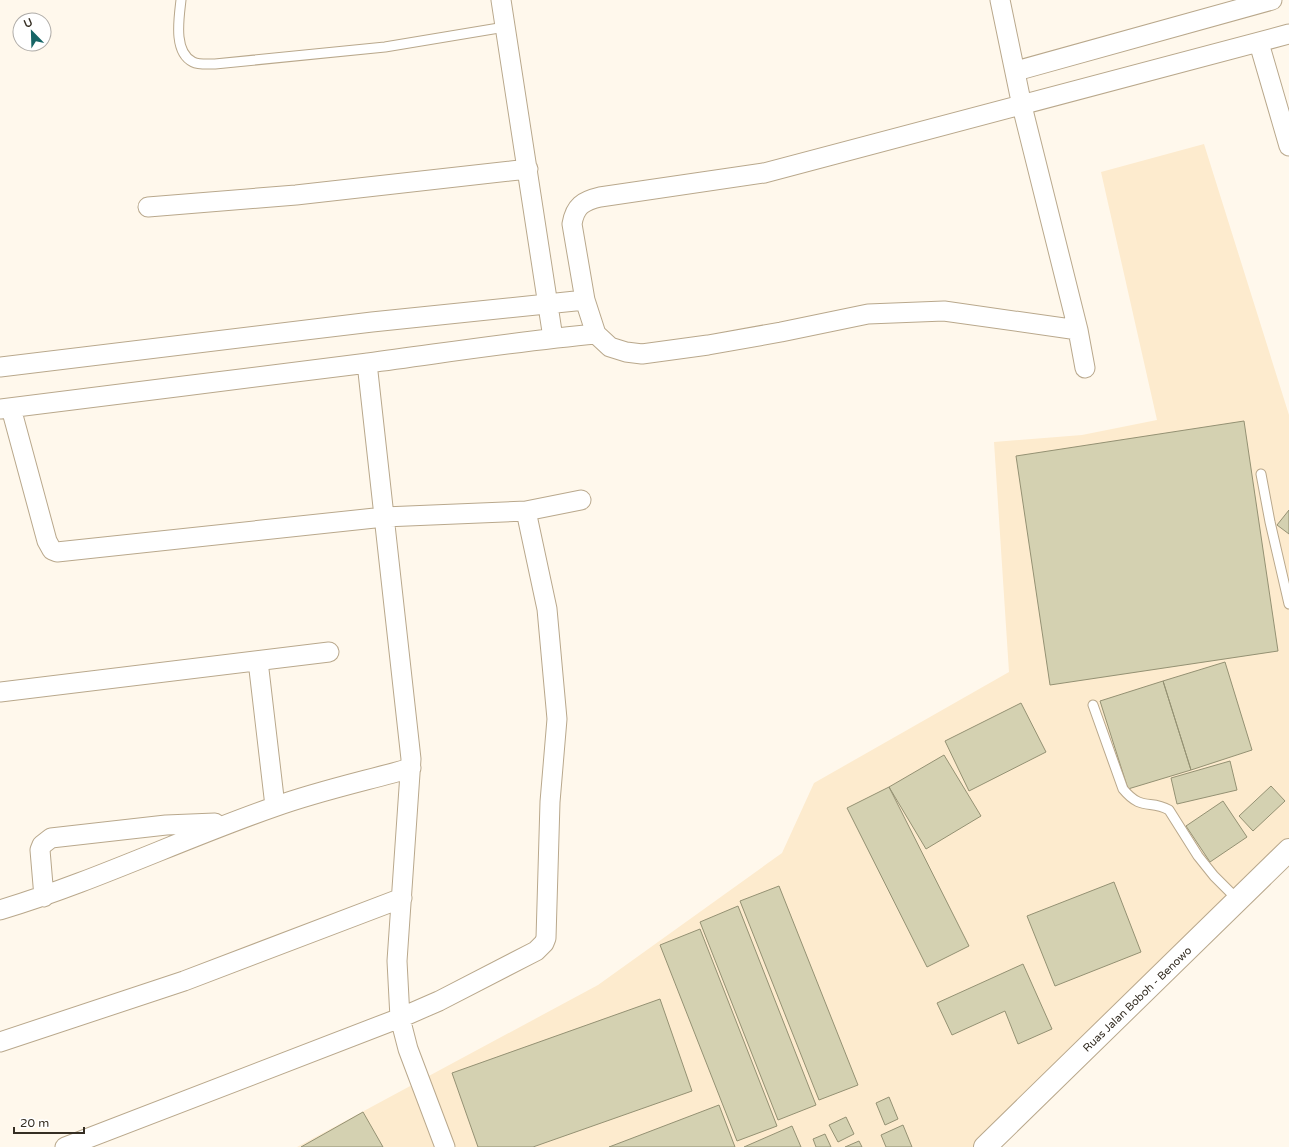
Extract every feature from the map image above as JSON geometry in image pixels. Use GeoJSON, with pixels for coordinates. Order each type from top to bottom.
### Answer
{"type":"FeatureCollection","features":[{"type":"Feature","properties":{"kind":"main road","name":"Ruas Jalan Boboh - Benowo"},"geometry":{"type":"LineString","coordinates":[[985,1147],[1289,850]]}},
{"type":"Feature","properties":{"kind":"street"},"geometry":{"type":"LineString","coordinates":[[501,0],[549,304],[553,338]]}},
{"type":"Feature","properties":{"kind":"street"},"geometry":{"type":"LineString","coordinates":[[1000,0],[1022,106],[1078,330],[1085,368]]}},
{"type":"Feature","properties":{"kind":"street"},"geometry":{"type":"LineString","coordinates":[[1016,72],[1272,0]]}},
{"type":"Feature","properties":{"kind":"street"},"geometry":{"type":"LineString","coordinates":[[1078,330],[944,310],[868,314],[759,336],[642,354],[626,352],[610,347],[596,334],[585,300],[572,224],[574,213],[584,202],[600,197],[764,172],[1022,106],[1289,34]]}},
{"type":"Feature","properties":{"kind":"street"},"geometry":{"type":"LineString","coordinates":[[1259,43],[1289,146]]}},
{"type":"Feature","properties":{"kind":"street"},"geometry":{"type":"LineString","coordinates":[[148,207],[296,195],[528,169]]}},
{"type":"Feature","properties":{"kind":"street"},"geometry":{"type":"LineString","coordinates":[[0,367],[364,323],[585,300]]}},
{"type":"Feature","properties":{"kind":"street"},"geometry":{"type":"LineString","coordinates":[[581,500],[526,511],[384,517],[54,551],[47,541],[6,409],[151,388],[368,363],[553,338],[596,334]]}},
{"type":"Feature","properties":{"kind":"street"},"geometry":{"type":"LineString","coordinates":[[368,363],[411,768],[397,961],[400,1018],[408,1048],[445,1147]]}},
{"type":"Feature","properties":{"kind":"street"},"geometry":{"type":"LineString","coordinates":[[65,1147],[400,1018],[439,1001],[536,951],[544,943],[546,938],[550,802],[557,719],[547,609],[526,511]]}},
{"type":"Feature","properties":{"kind":"street"},"geometry":{"type":"LineString","coordinates":[[0,692],[329,652]]}},
{"type":"Feature","properties":{"kind":"street"},"geometry":{"type":"LineString","coordinates":[[258,661],[275,806]]}},
{"type":"Feature","properties":{"kind":"street"},"geometry":{"type":"LineString","coordinates":[[0,910],[44,897],[275,806],[411,768]]}},
{"type":"Feature","properties":{"kind":"street"},"geometry":{"type":"LineString","coordinates":[[44,897],[40,850],[42,845],[51,838],[166,825],[234,822]]}},
{"type":"Feature","properties":{"kind":"street"},"geometry":{"type":"LineString","coordinates":[[0,1042],[184,981],[402,898]]}},
{"type":"Feature","properties":{"kind":"lane"},"geometry":{"type":"LineString","coordinates":[[181,0],[179,24],[182,51],[186,58],[194,63],[215,64],[385,47],[505,27]]}},
{"type":"Feature","properties":{"kind":"lane"},"geometry":{"type":"LineString","coordinates":[[1261,474],[1270,522],[1289,604]]}},
{"type":"Feature","properties":{"kind":"lane"},"geometry":{"type":"LineString","coordinates":[[1093,705],[1123,789],[1130,798],[1138,803],[1169,810],[1198,856],[1214,876],[1238,900]]}},
{"type":"Feature","properties":{"kind":"shaded area"},"geometry":{"type":"Polygon","coordinates":[[[1204,144],[1289,415],[1289,848],[985,1147],[297,1147],[598,985],[782,853],[814,783],[1009,672],[994,442],[1082,435],[1157,420],[1101,172],[1204,144]]]}},
{"type":"Feature","properties":{"kind":"building"},"geometry":{"type":"Polygon","coordinates":[[[1244,421],[1278,651],[1050,685],[1016,456],[1244,421]]]}},
{"type":"Feature","properties":{"kind":"building"},"geometry":{"type":"Polygon","coordinates":[[[1289,510],[1289,534],[1277,525],[1289,510]]]}},
{"type":"Feature","properties":{"kind":"building"},"geometry":{"type":"Polygon","coordinates":[[[1225,662],[1252,750],[1191,770],[1163,681],[1225,662]]]}},
{"type":"Feature","properties":{"kind":"building"},"geometry":{"type":"Polygon","coordinates":[[[1163,681],[1191,770],[1128,789],[1100,701],[1163,681]]]}},
{"type":"Feature","properties":{"kind":"building"},"geometry":{"type":"Polygon","coordinates":[[[1021,703],[1046,752],[969,791],[945,741],[1021,703]]]}},
{"type":"Feature","properties":{"kind":"building"},"geometry":{"type":"Polygon","coordinates":[[[944,755],[981,816],[926,849],[889,787],[944,755]]]}},
{"type":"Feature","properties":{"kind":"building"},"geometry":{"type":"Polygon","coordinates":[[[1230,761],[1237,790],[1177,804],[1171,778],[1230,761]]]}},
{"type":"Feature","properties":{"kind":"building"},"geometry":{"type":"Polygon","coordinates":[[[1271,786],[1285,801],[1253,831],[1239,816],[1271,786]]]}},
{"type":"Feature","properties":{"kind":"building"},"geometry":{"type":"Polygon","coordinates":[[[889,787],[969,946],[927,967],[847,808],[889,787]]]}},
{"type":"Feature","properties":{"kind":"building"},"geometry":{"type":"Polygon","coordinates":[[[1223,801],[1247,837],[1210,862],[1186,826],[1223,801]]]}},
{"type":"Feature","properties":{"kind":"building"},"geometry":{"type":"Polygon","coordinates":[[[1114,882],[1141,952],[1055,986],[1027,916],[1114,882]]]}},
{"type":"Feature","properties":{"kind":"building"},"geometry":{"type":"Polygon","coordinates":[[[779,886],[858,1085],[819,1100],[740,901],[779,886]]]}},
{"type":"Feature","properties":{"kind":"building"},"geometry":{"type":"Polygon","coordinates":[[[738,906],[816,1105],[778,1120],[700,922],[738,906]]]}},
{"type":"Feature","properties":{"kind":"building"},"geometry":{"type":"Polygon","coordinates":[[[700,929],[777,1126],[737,1141],[660,945],[700,929]]]}},
{"type":"Feature","properties":{"kind":"building"},"geometry":{"type":"Polygon","coordinates":[[[1023,964],[1052,1029],[1018,1044],[1005,1011],[952,1035],[937,1003],[1023,964]]]}},
{"type":"Feature","properties":{"kind":"building"},"geometry":{"type":"Polygon","coordinates":[[[660,999],[692,1091],[533,1147],[478,1147],[452,1073],[660,999]]]}},
{"type":"Feature","properties":{"kind":"building"},"geometry":{"type":"Polygon","coordinates":[[[889,1097],[898,1119],[885,1125],[876,1103],[889,1097]]]}},
{"type":"Feature","properties":{"kind":"building"},"geometry":{"type":"Polygon","coordinates":[[[719,1105],[735,1147],[609,1147],[719,1105]]]}},
{"type":"Feature","properties":{"kind":"building"},"geometry":{"type":"Polygon","coordinates":[[[363,1112],[383,1147],[301,1147],[363,1112]]]}},
{"type":"Feature","properties":{"kind":"building"},"geometry":{"type":"Polygon","coordinates":[[[846,1117],[854,1134],[838,1142],[829,1125],[846,1117]]]}},
{"type":"Feature","properties":{"kind":"building"},"geometry":{"type":"Polygon","coordinates":[[[903,1125],[912,1147],[886,1147],[881,1135],[903,1125]]]}},
{"type":"Feature","properties":{"kind":"building"},"geometry":{"type":"Polygon","coordinates":[[[792,1126],[801,1147],[744,1147],[792,1126]]]}},
{"type":"Feature","properties":{"kind":"building"},"geometry":{"type":"Polygon","coordinates":[[[825,1134],[831,1147],[816,1147],[813,1139],[825,1134]]]}},
{"type":"Feature","properties":{"kind":"building"},"geometry":{"type":"Polygon","coordinates":[[[859,1141],[862,1147],[845,1147],[859,1141]]]}}]}
